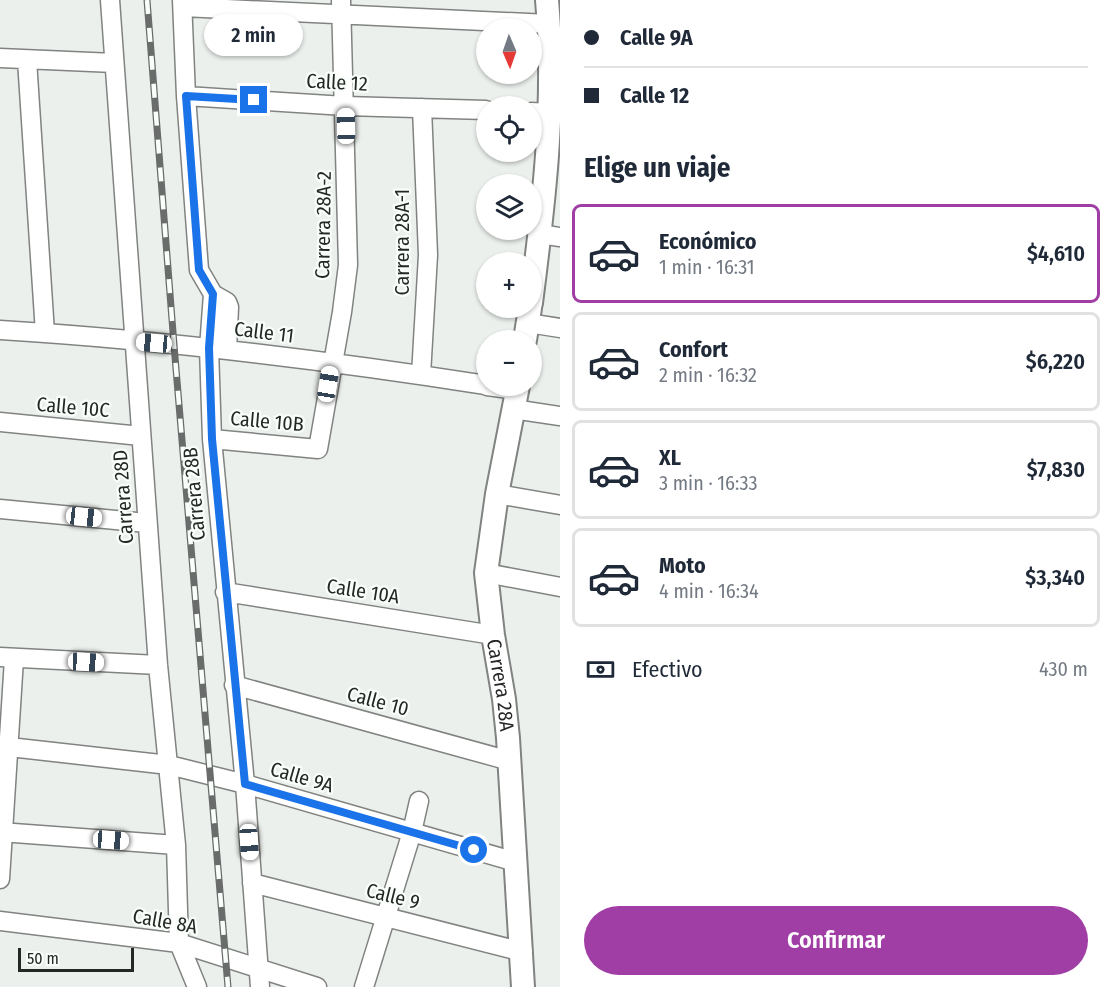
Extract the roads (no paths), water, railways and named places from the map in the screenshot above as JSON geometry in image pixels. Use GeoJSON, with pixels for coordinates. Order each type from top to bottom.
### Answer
{"type":"FeatureCollection","features":[{"type":"Feature","properties":{"kind":"street","name":"Carrera 28D"},"geometry":{"type":"LineString","coordinates":[[110,0],[158,665],[170,765],[176,845],[179,943],[197,987]]}},
{"type":"Feature","properties":{"kind":"street"},"geometry":{"type":"LineString","coordinates":[[542,96],[549,24],[548,0]]}},
{"type":"Feature","properties":{"kind":"street"},"geometry":{"type":"LineString","coordinates":[[183,4],[341,8],[549,24]]}},
{"type":"Feature","properties":{"kind":"street","name":"Carrera 28B"},"geometry":{"type":"LineString","coordinates":[[183,4],[186,96],[199,270],[213,294],[218,349],[212,439],[245,784],[259,978]]}},
{"type":"Feature","properties":{"kind":"street","name":"Carrera 28A-2"},"geometry":{"type":"LineString","coordinates":[[318,449],[348,265],[341,8]]}},
{"type":"Feature","properties":{"kind":"street"},"geometry":{"type":"LineString","coordinates":[[0,58],[114,63]]}},
{"type":"Feature","properties":{"kind":"street"},"geometry":{"type":"LineString","coordinates":[[27,60],[45,333]]}},
{"type":"Feature","properties":{"kind":"street","name":"Calle 12"},"geometry":{"type":"LineString","coordinates":[[186,96],[345,106],[476,110]]}},
{"type":"Feature","properties":{"kind":"street","name":"Carrera 28A-1"},"geometry":{"type":"LineString","coordinates":[[421,375],[428,255],[422,108]]}},
{"type":"Feature","properties":{"kind":"street"},"geometry":{"type":"LineString","coordinates":[[542,120],[554,167],[550,236],[542,267]]}},
{"type":"Feature","properties":{"kind":"street"},"geometry":{"type":"LineString","coordinates":[[529,318],[560,327]]}},
{"type":"Feature","properties":{"kind":"street","name":"Calle 11"},"geometry":{"type":"LineString","coordinates":[[0,330],[218,349],[476,383]]}},
{"type":"Feature","properties":{"kind":"street","name":"Carrera 28A"},"geometry":{"type":"LineString","coordinates":[[516,396],[497,494],[486,573],[493,635],[504,699],[510,761],[523,952],[523,987]]}},
{"type":"Feature","properties":{"kind":"street","name":"Calle 11"},"geometry":{"type":"LineString","coordinates":[[518,396],[560,416]]}},
{"type":"Feature","properties":{"kind":"street","name":"Calle 10C"},"geometry":{"type":"LineString","coordinates":[[0,422],[141,436]]}},
{"type":"Feature","properties":{"kind":"street","name":"Calle 10B"},"geometry":{"type":"LineString","coordinates":[[212,439],[318,449]]}},
{"type":"Feature","properties":{"kind":"street"},"geometry":{"type":"LineString","coordinates":[[497,494],[560,505]]}},
{"type":"Feature","properties":{"kind":"street"},"geometry":{"type":"LineString","coordinates":[[0,509],[147,523]]}},
{"type":"Feature","properties":{"kind":"street"},"geometry":{"type":"LineString","coordinates":[[486,573],[560,587]]}},
{"type":"Feature","properties":{"kind":"street","name":"Calle 10A"},"geometry":{"type":"LineString","coordinates":[[225,592],[493,635]]}},
{"type":"Feature","properties":{"kind":"street"},"geometry":{"type":"LineString","coordinates":[[0,879],[7,658],[158,665]]}},
{"type":"Feature","properties":{"kind":"street","name":"Calle 10"},"geometry":{"type":"LineString","coordinates":[[234,685],[510,761]]}},
{"type":"Feature","properties":{"kind":"street","name":"Calle 9A"},"geometry":{"type":"LineString","coordinates":[[5,747],[170,765],[245,784],[516,862]]}},
{"type":"Feature","properties":{"kind":"street"},"geometry":{"type":"LineString","coordinates":[[364,987],[412,832],[419,801]]}},
{"type":"Feature","properties":{"kind":"street"},"geometry":{"type":"LineString","coordinates":[[2,832],[176,845]]}},
{"type":"Feature","properties":{"kind":"street","name":"Calle 9"},"geometry":{"type":"LineString","coordinates":[[252,882],[523,952]]}},
{"type":"Feature","properties":{"kind":"street","name":"Calle 8A"},"geometry":{"type":"LineString","coordinates":[[0,921],[179,943],[259,978],[317,987]]}},
{"type":"Feature","properties":{"kind":"railway"},"geometry":{"type":"LineString","coordinates":[[147,0],[228,987]]}}]}
